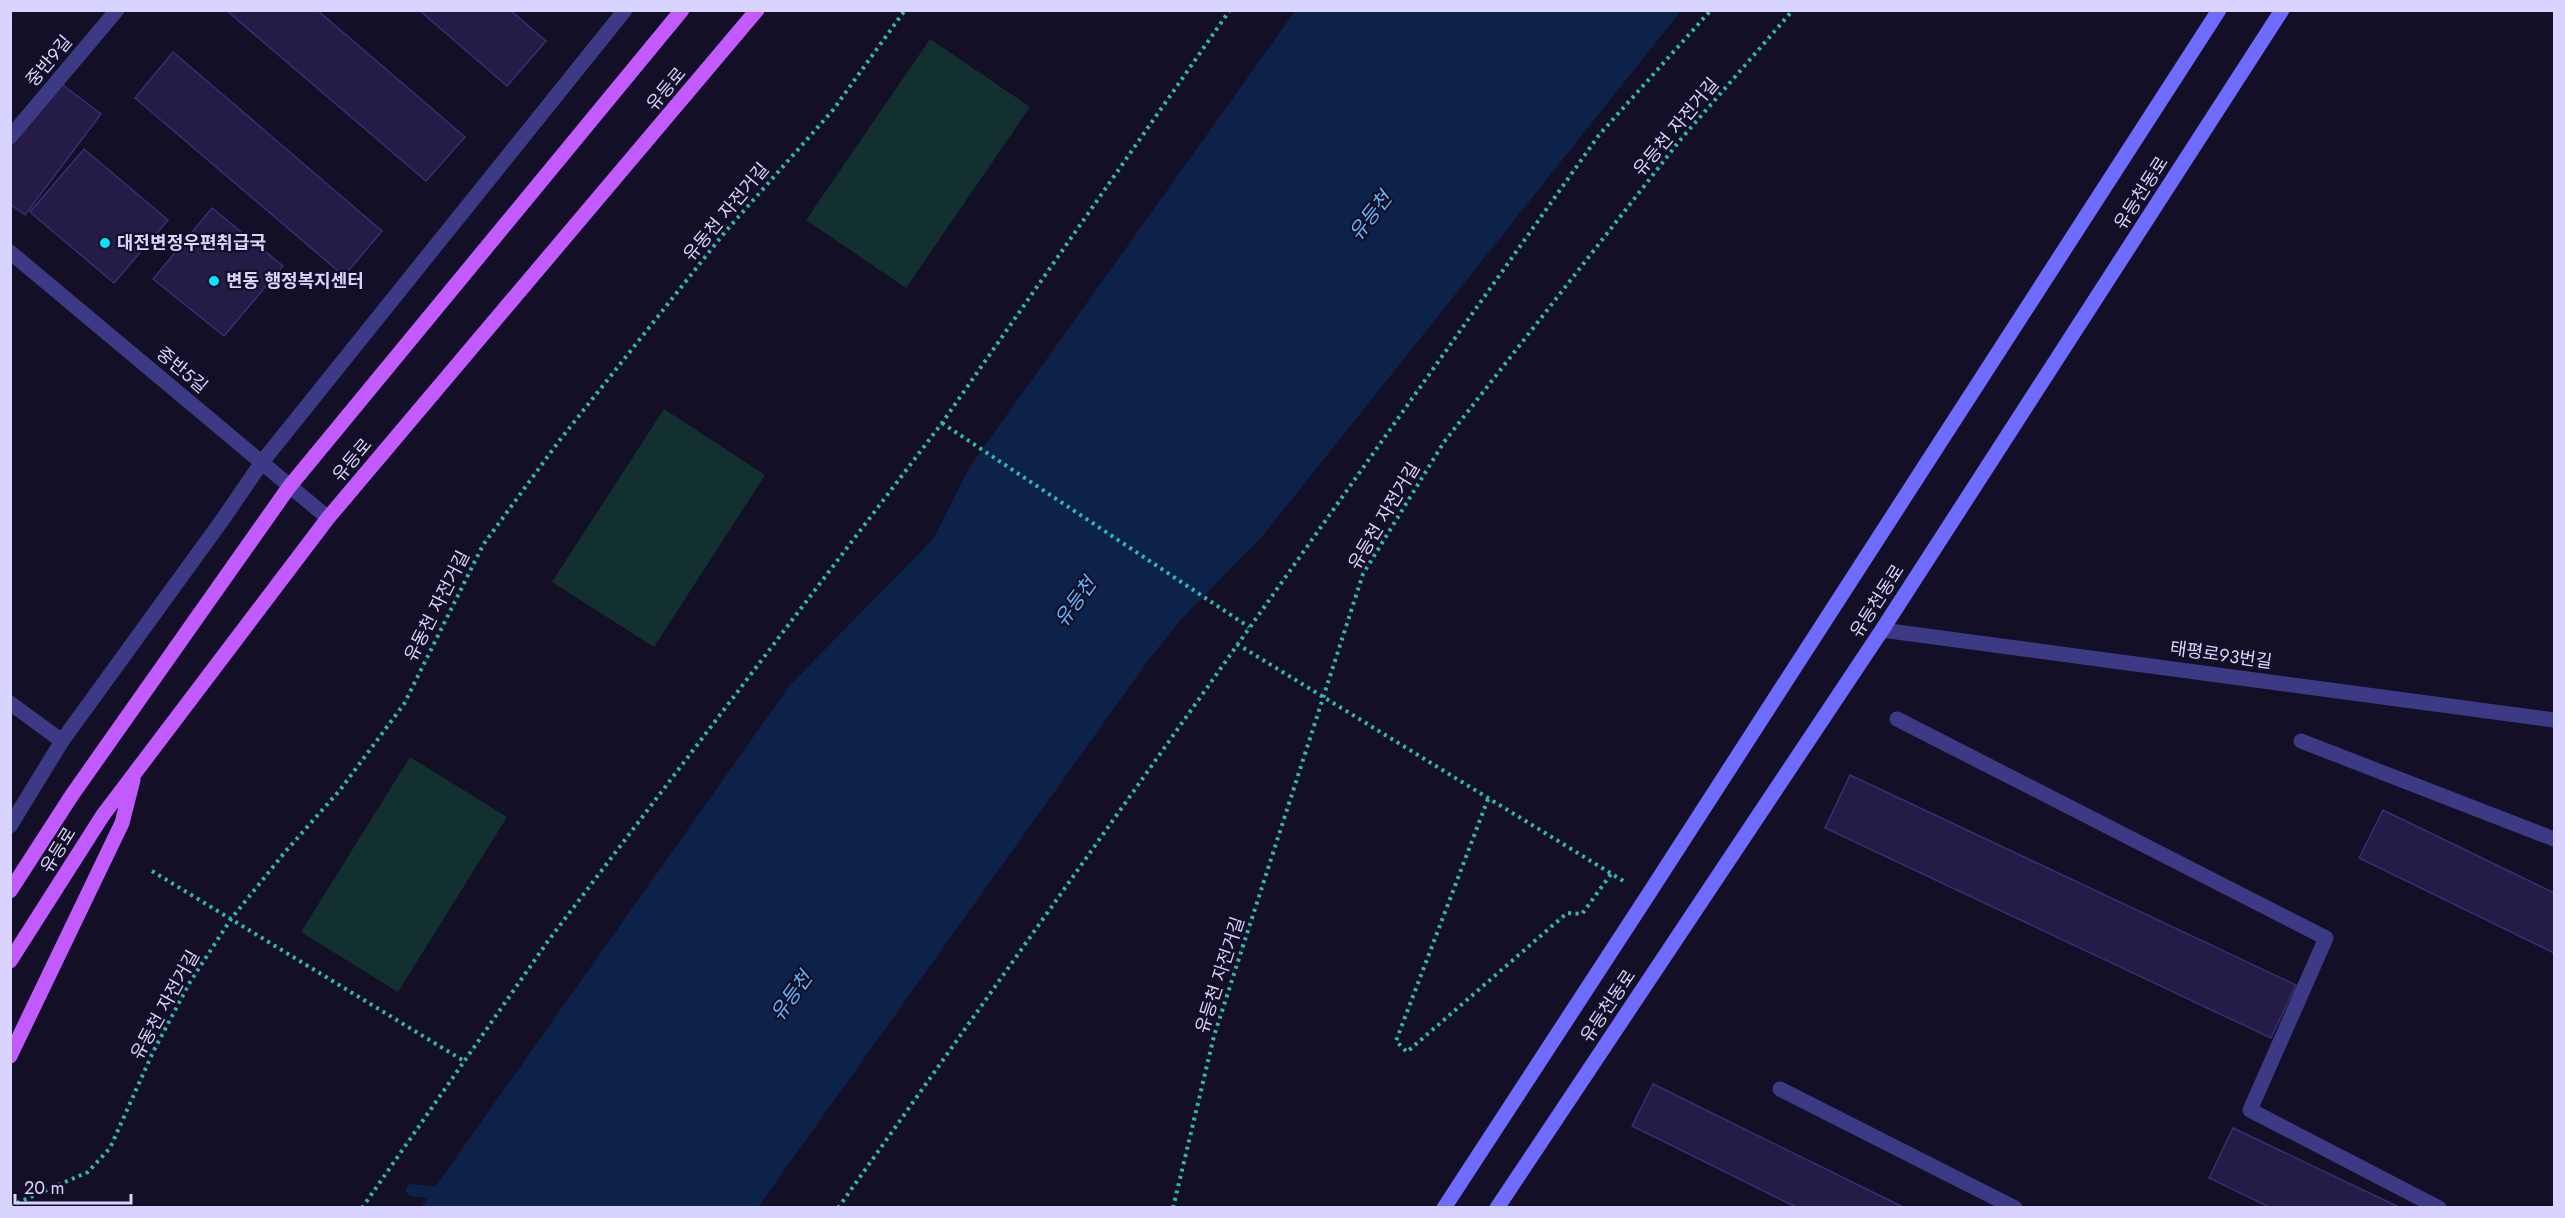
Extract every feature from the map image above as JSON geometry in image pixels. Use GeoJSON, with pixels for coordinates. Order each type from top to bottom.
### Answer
{"type":"FeatureCollection","features":[{"type":"Feature","properties":{"kind":"main road","name":"유등로"},"geometry":{"type":"LineString","coordinates":[[10,891],[72,795],[289,487],[682,10]]}},
{"type":"Feature","properties":{"kind":"main road","name":"유등로"},"geometry":{"type":"LineString","coordinates":[[10,961],[103,815],[328,518],[757,10]]}},
{"type":"Feature","properties":{"kind":"main road","name":"유등천동로"},"geometry":{"type":"LineString","coordinates":[[1444,1208],[2219,10]]}},
{"type":"Feature","properties":{"kind":"main road","name":"유등천동로"},"geometry":{"type":"LineString","coordinates":[[1497,1208],[1882,630],[2282,10]]}},
{"type":"Feature","properties":{"kind":"main road"},"geometry":{"type":"LineString","coordinates":[[10,1056],[122,823],[135,772]]}},
{"type":"Feature","properties":{"kind":"street","name":"중반9길"},"geometry":{"type":"LineString","coordinates":[[10,137],[117,10]]}},
{"type":"Feature","properties":{"kind":"street"},"geometry":{"type":"LineString","coordinates":[[10,826],[62,741],[262,462],[625,10]]}},
{"type":"Feature","properties":{"kind":"street","name":"중반5길"},"geometry":{"type":"LineString","coordinates":[[10,252],[328,518]]}},
{"type":"Feature","properties":{"kind":"street","name":"태평로93번길"},"geometry":{"type":"LineString","coordinates":[[1882,630],[2554,720]]}},
{"type":"Feature","properties":{"kind":"street"},"geometry":{"type":"LineString","coordinates":[[10,703],[62,741]]}},
{"type":"Feature","properties":{"kind":"street"},"geometry":{"type":"LineString","coordinates":[[1897,719],[2326,938],[2250,1110],[2439,1208]]}},
{"type":"Feature","properties":{"kind":"street"},"geometry":{"type":"LineString","coordinates":[[2301,741],[2554,839]]}},
{"type":"Feature","properties":{"kind":"street"},"geometry":{"type":"LineString","coordinates":[[1780,1089],[2015,1208]]}},
{"type":"Feature","properties":{"kind":"path","name":"유동천 자전거길"},"geometry":{"type":"LineString","coordinates":[[10,1206],[88,1172],[110,1148],[153,1052],[190,982],[231,919],[285,852],[340,790],[404,704],[483,545],[559,441],[725,232],[833,110],[905,10]]}},
{"type":"Feature","properties":{"kind":"path"},"geometry":{"type":"LineString","coordinates":[[362,1208],[548,941],[942,423],[1230,10]]}},
{"type":"Feature","properties":{"kind":"path"},"geometry":{"type":"LineString","coordinates":[[838,1208],[1599,135],[1711,10]]}},
{"type":"Feature","properties":{"kind":"path","name":"유등천 자전거길"},"geometry":{"type":"LineString","coordinates":[[1173,1208],[1214,1036],[1363,574],[1444,442],[1682,139],[1793,10]]}},
{"type":"Feature","properties":{"kind":"path"},"geometry":{"type":"LineString","coordinates":[[942,423],[1249,627]]}},
{"type":"Feature","properties":{"kind":"path"},"geometry":{"type":"LineString","coordinates":[[1237,644],[1611,874],[1582,914],[1567,913],[1407,1052],[1396,1041],[1488,800]]}},
{"type":"Feature","properties":{"kind":"path"},"geometry":{"type":"LineString","coordinates":[[152,871],[464,1061]]}},
{"type":"Feature","properties":{"kind":"green space"},"geometry":{"type":"Polygon","coordinates":[[[930,39],[1030,107],[906,288],[806,220],[930,39]]]}},
{"type":"Feature","properties":{"kind":"green space"},"geometry":{"type":"Polygon","coordinates":[[[664,409],[765,475],[654,647],[552,582],[664,409]]]}},
{"type":"Feature","properties":{"kind":"green space"},"geometry":{"type":"Polygon","coordinates":[[[410,757],[507,817],[398,992],[301,932],[410,757]]]}},
{"type":"Feature","properties":{"kind":"water","name":"유등천"},"geometry":{"type":"Polygon","coordinates":[[[1295,11],[1681,11],[1261,538],[1185,615],[1150,658],[758,1207],[421,1207],[790,685],[934,538],[969,468],[1295,11]]]}},
{"type":"Feature","properties":{"kind":"building"},"geometry":{"type":"Polygon","coordinates":[[[226,10],[317,10],[465,137],[426,181],[226,10]]]}},
{"type":"Feature","properties":{"kind":"building"},"geometry":{"type":"Polygon","coordinates":[[[419,10],[510,10],[546,41],[507,86],[419,10]]]}},
{"type":"Feature","properties":{"kind":"building"},"geometry":{"type":"Polygon","coordinates":[[[173,52],[382,231],[344,276],[135,98],[173,52]]]}},
{"type":"Feature","properties":{"kind":"building"},"geometry":{"type":"Polygon","coordinates":[[[59,82],[101,114],[25,215],[10,204],[10,146],[59,82]]]}},
{"type":"Feature","properties":{"kind":"building"},"geometry":{"type":"Polygon","coordinates":[[[84,149],[168,220],[114,283],[30,212],[84,149]]]}},
{"type":"Feature","properties":{"kind":"building"},"geometry":{"type":"Polygon","coordinates":[[[212,208],[283,266],[224,336],[153,279],[212,208]]]}},
{"type":"Feature","properties":{"kind":"building"},"geometry":{"type":"Polygon","coordinates":[[[1850,775],[2296,985],[2271,1038],[1825,828],[1850,775]]]}},
{"type":"Feature","properties":{"kind":"building"},"geometry":{"type":"Polygon","coordinates":[[[2383,810],[2554,893],[2554,953],[2359,858],[2383,810]]]}},
{"type":"Feature","properties":{"kind":"building"},"geometry":{"type":"Polygon","coordinates":[[[1653,1084],[1905,1208],[1798,1208],[1632,1126],[1653,1084]]]}},
{"type":"Feature","properties":{"kind":"building"},"geometry":{"type":"Polygon","coordinates":[[[2233,1128],[2401,1208],[2271,1208],[2209,1178],[2233,1128]]]}},
{"type":"Feature","properties":{"kind":"waterway"},"geometry":{"type":"LineString","coordinates":[[412,1190],[447,1194]]}},
{"type":"Feature","properties":{"kind":"place","name":"대전변정우편취급국"},"geometry":{"type":"Point","coordinates":[105,243]}},
{"type":"Feature","properties":{"kind":"place","name":"변동 행정복지센터"},"geometry":{"type":"Point","coordinates":[214,281]}}]}
